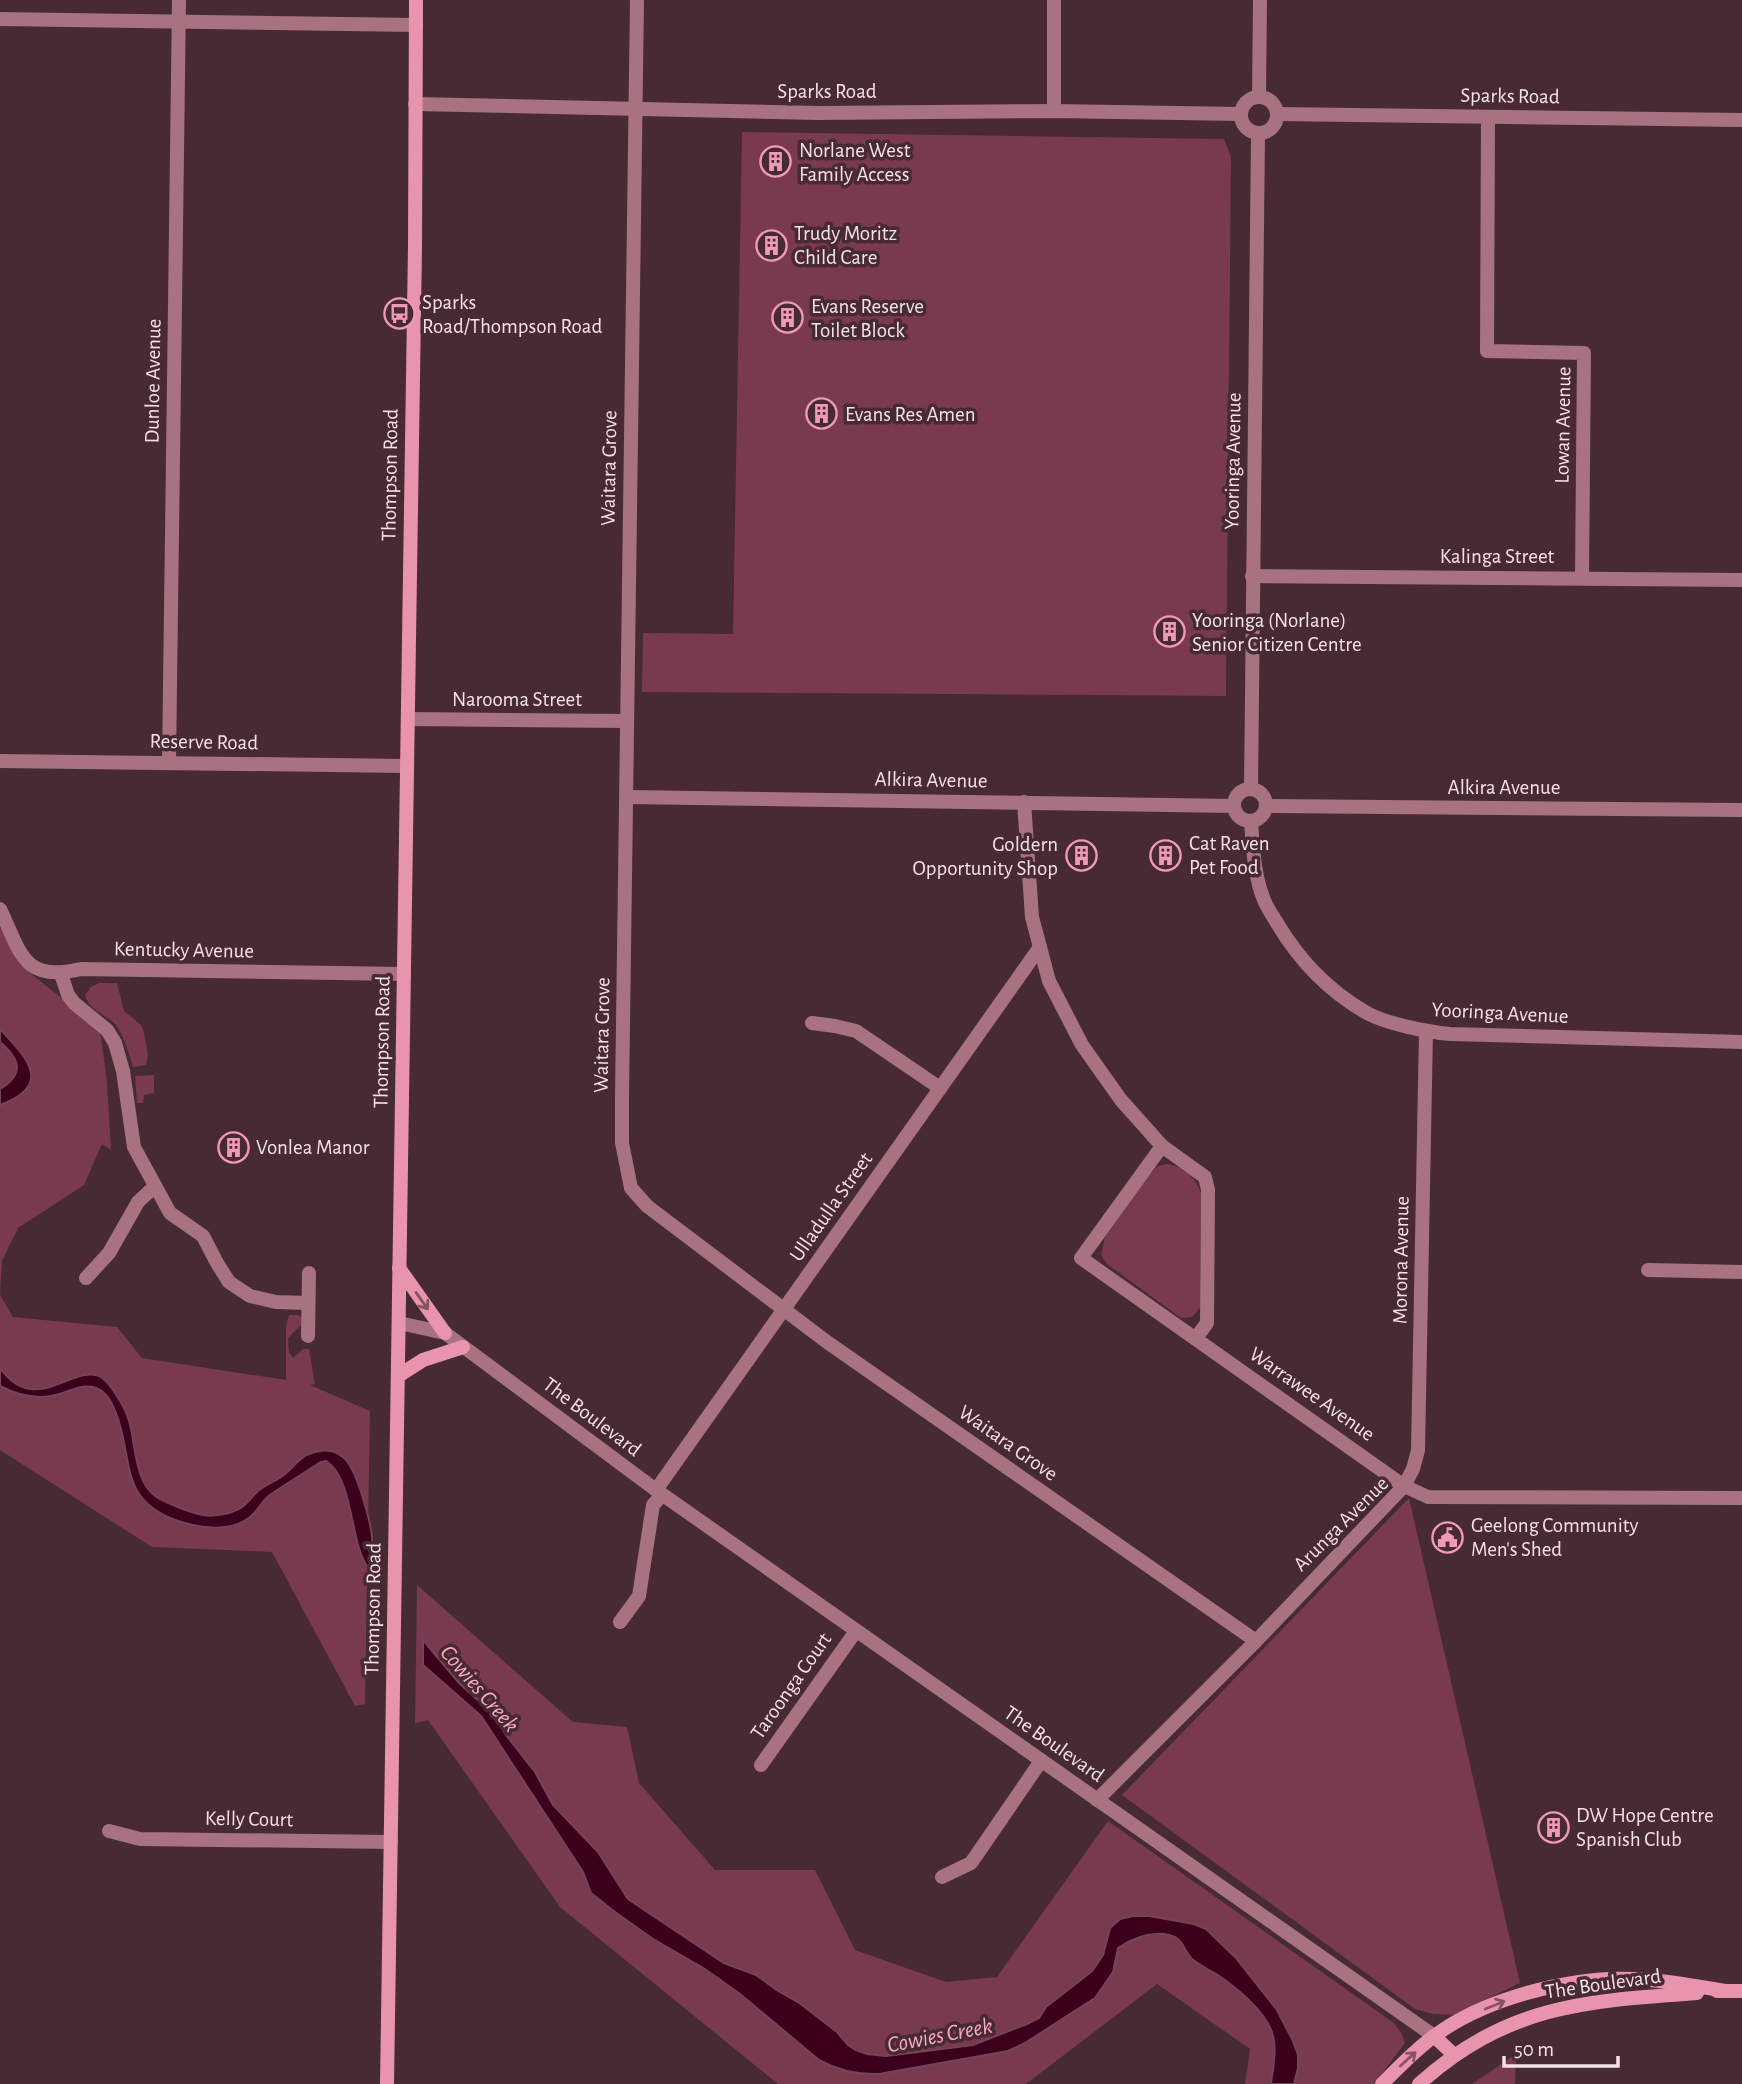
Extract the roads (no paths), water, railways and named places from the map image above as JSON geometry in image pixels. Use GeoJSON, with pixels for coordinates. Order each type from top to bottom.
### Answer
{"type":"FeatureCollection","features":[{"type":"Feature","properties":{"kind":"main road","name":"Thompson Road"},"geometry":{"type":"LineString","coordinates":[[387,2084],[415,246],[416,0]]}},
{"type":"Feature","properties":{"kind":"main road"},"geometry":{"type":"LineString","coordinates":[[400,1268],[445,1333]]}},
{"type":"Feature","properties":{"kind":"main road"},"geometry":{"type":"LineString","coordinates":[[398,1377],[423,1360],[463,1347]]}},
{"type":"Feature","properties":{"kind":"main road","name":"The Boulevard"},"geometry":{"type":"LineString","coordinates":[[1434,2036],[1485,2008],[1518,1995],[1574,1983],[1636,1979],[1725,1991]]}},
{"type":"Feature","properties":{"kind":"main road","name":"The Boulevard"},"geometry":{"type":"LineString","coordinates":[[1419,2084],[1454,2055],[1510,2025],[1561,2008],[1604,2000],[1742,1991]]}},
{"type":"Feature","properties":{"kind":"main road"},"geometry":{"type":"LineString","coordinates":[[1382,2084],[1434,2036],[1454,2055]]}},
{"type":"Feature","properties":{"kind":"street","name":"Dunloe Avenue"},"geometry":{"type":"LineString","coordinates":[[169,762],[179,0]]}},
{"type":"Feature","properties":{"kind":"street","name":"Waitara Grove"},"geometry":{"type":"LineString","coordinates":[[637,0],[622,1143],[631,1188],[647,1206],[838,1350],[1256,1641]]}},
{"type":"Feature","properties":{"kind":"street"},"geometry":{"type":"LineString","coordinates":[[1054,0],[1054,111]]}},
{"type":"Feature","properties":{"kind":"street"},"geometry":{"type":"LineString","coordinates":[[1259,97],[1260,0]]}},
{"type":"Feature","properties":{"kind":"street"},"geometry":{"type":"LineString","coordinates":[[0,19],[416,25]]}},
{"type":"Feature","properties":{"kind":"street"},"geometry":{"type":"LineString","coordinates":[[1259,97],[1264,97],[1273,104],[1277,114],[1274,126],[1258,134],[1243,125],[1240,114],[1241,108],[1248,100],[1259,97]]}},
{"type":"Feature","properties":{"kind":"street","name":"Sparks Road"},"geometry":{"type":"LineString","coordinates":[[415,104],[818,113],[1054,111],[1240,114]]}},
{"type":"Feature","properties":{"kind":"street","name":"Sparks Road"},"geometry":{"type":"LineString","coordinates":[[1277,114],[1742,120]]}},
{"type":"Feature","properties":{"kind":"street","name":"Lowan Avenue"},"geometry":{"type":"LineString","coordinates":[[1488,117],[1487,351],[1584,353],[1582,578]]}},
{"type":"Feature","properties":{"kind":"street","name":"Yooringa Avenue"},"geometry":{"type":"LineString","coordinates":[[1251,789],[1258,134]]}},
{"type":"Feature","properties":{"kind":"street","name":"Kalinga Street"},"geometry":{"type":"LineString","coordinates":[[1252,576],[1742,580]]}},
{"type":"Feature","properties":{"kind":"street","name":"Narooma Street"},"geometry":{"type":"LineString","coordinates":[[408,719],[626,721]]}},
{"type":"Feature","properties":{"kind":"street","name":"Reserve Road"},"geometry":{"type":"LineString","coordinates":[[0,761],[407,766]]}},
{"type":"Feature","properties":{"kind":"street"},"geometry":{"type":"LineString","coordinates":[[1251,789],[1260,792],[1266,806],[1260,818],[1251,821],[1241,819],[1234,806],[1234,800],[1241,792],[1251,789]]}},
{"type":"Feature","properties":{"kind":"street","name":"Alkira Avenue"},"geometry":{"type":"LineString","coordinates":[[627,797],[1234,806]]}},
{"type":"Feature","properties":{"kind":"street"},"geometry":{"type":"LineString","coordinates":[[1024,802],[1029,897],[1049,981],[1082,1045],[1121,1100],[1162,1146],[1205,1177],[1208,1190],[1207,1323],[1196,1338]]}},
{"type":"Feature","properties":{"kind":"street","name":"Alkira Avenue"},"geometry":{"type":"LineString","coordinates":[[1266,806],[1742,810]]}},
{"type":"Feature","properties":{"kind":"street","name":"Yooringa Avenue"},"geometry":{"type":"LineString","coordinates":[[1251,821],[1253,857],[1264,901],[1286,939],[1309,967],[1337,993],[1370,1014],[1426,1031],[1450,1034],[1742,1042]]}},
{"type":"Feature","properties":{"kind":"street","name":"Kentucky Avenue"},"geometry":{"type":"LineString","coordinates":[[0,909],[24,961],[37,970],[61,974],[81,969],[404,974]]}},
{"type":"Feature","properties":{"kind":"street","name":"Ulladulla Street"},"geometry":{"type":"LineString","coordinates":[[620,1622],[639,1596],[653,1505],[659,1493],[784,1309],[1040,947]]}},
{"type":"Feature","properties":{"kind":"street"},"geometry":{"type":"LineString","coordinates":[[61,974],[68,995],[74,1003],[107,1030],[115,1043],[123,1071],[131,1138],[154,1187],[170,1213],[203,1236],[216,1264],[229,1282],[250,1296],[276,1302],[308,1303]]}},
{"type":"Feature","properties":{"kind":"street"},"geometry":{"type":"LineString","coordinates":[[812,1023],[856,1031],[940,1088]]}},
{"type":"Feature","properties":{"kind":"street","name":"Morona Avenue"},"geometry":{"type":"LineString","coordinates":[[1404,1486],[1413,1469],[1418,1450],[1426,1031]]}},
{"type":"Feature","properties":{"kind":"street","name":"Warrawee Avenue"},"geometry":{"type":"LineString","coordinates":[[1162,1146],[1077,1259],[1196,1338],[1404,1486]]}},
{"type":"Feature","properties":{"kind":"street"},"geometry":{"type":"LineString","coordinates":[[86,1279],[109,1253],[138,1202],[154,1187]]}},
{"type":"Feature","properties":{"kind":"street"},"geometry":{"type":"LineString","coordinates":[[1648,1270],[1742,1272]]}},
{"type":"Feature","properties":{"kind":"street"},"geometry":{"type":"LineString","coordinates":[[308,1336],[309,1273]]}},
{"type":"Feature","properties":{"kind":"street","name":"The Boulevard"},"geometry":{"type":"LineString","coordinates":[[399,1323],[445,1333],[659,1493],[1434,2036]]}},
{"type":"Feature","properties":{"kind":"street","name":"Arunga Avenue"},"geometry":{"type":"LineString","coordinates":[[1097,1800],[1256,1641],[1404,1486],[1427,1497],[1742,1498]]}},
{"type":"Feature","properties":{"kind":"street","name":"Taroonga Court"},"geometry":{"type":"LineString","coordinates":[[761,1765],[856,1631]]}},
{"type":"Feature","properties":{"kind":"street"},"geometry":{"type":"LineString","coordinates":[[942,1877],[971,1863],[1041,1761]]}},
{"type":"Feature","properties":{"kind":"street","name":"Kelly Court"},"geometry":{"type":"LineString","coordinates":[[109,1830],[140,1839],[391,1842]]}},
{"type":"Feature","properties":{"kind":"place","name":"Norlane West Family Access"},"geometry":{"type":"Point","coordinates":[776,162]}},
{"type":"Feature","properties":{"kind":"place","name":"Trudy Moritz Child Care"},"geometry":{"type":"Point","coordinates":[771,245]}},
{"type":"Feature","properties":{"kind":"place","name":"Sparks Road/Thompson Road"},"geometry":{"type":"Point","coordinates":[399,314]}},
{"type":"Feature","properties":{"kind":"place","name":"Evans Reserve Toilet Block"},"geometry":{"type":"Point","coordinates":[788,318]}},
{"type":"Feature","properties":{"kind":"place","name":"Evans Res Amen"},"geometry":{"type":"Point","coordinates":[822,414]}},
{"type":"Feature","properties":{"kind":"place","name":"Yooringa (Norlane) Senior Citizen Centre"},"geometry":{"type":"Point","coordinates":[1169,632]}},
{"type":"Feature","properties":{"kind":"place","name":"Cat Raven Pet Food"},"geometry":{"type":"Point","coordinates":[1166,855]}},
{"type":"Feature","properties":{"kind":"place","name":"Goldern Opportunity Shop"},"geometry":{"type":"Point","coordinates":[1081,856]}},
{"type":"Feature","properties":{"kind":"place","name":"Vonlea Manor"},"geometry":{"type":"Point","coordinates":[233,1147]}},
{"type":"Feature","properties":{"kind":"place","name":"Geelong Community Men's Shed"},"geometry":{"type":"Point","coordinates":[1448,1537]}},
{"type":"Feature","properties":{"kind":"place","name":"DW Hope Centre Spanish Club"},"geometry":{"type":"Point","coordinates":[1553,1827]}},
{"type":"Feature","properties":{"kind":"water label","name":"Cowies Creek"},"geometry":{"type":"Point","coordinates":[479,1689]}},
{"type":"Feature","properties":{"kind":"water label","name":"Cowies Creek"},"geometry":{"type":"Point","coordinates":[940,2036]}}]}
